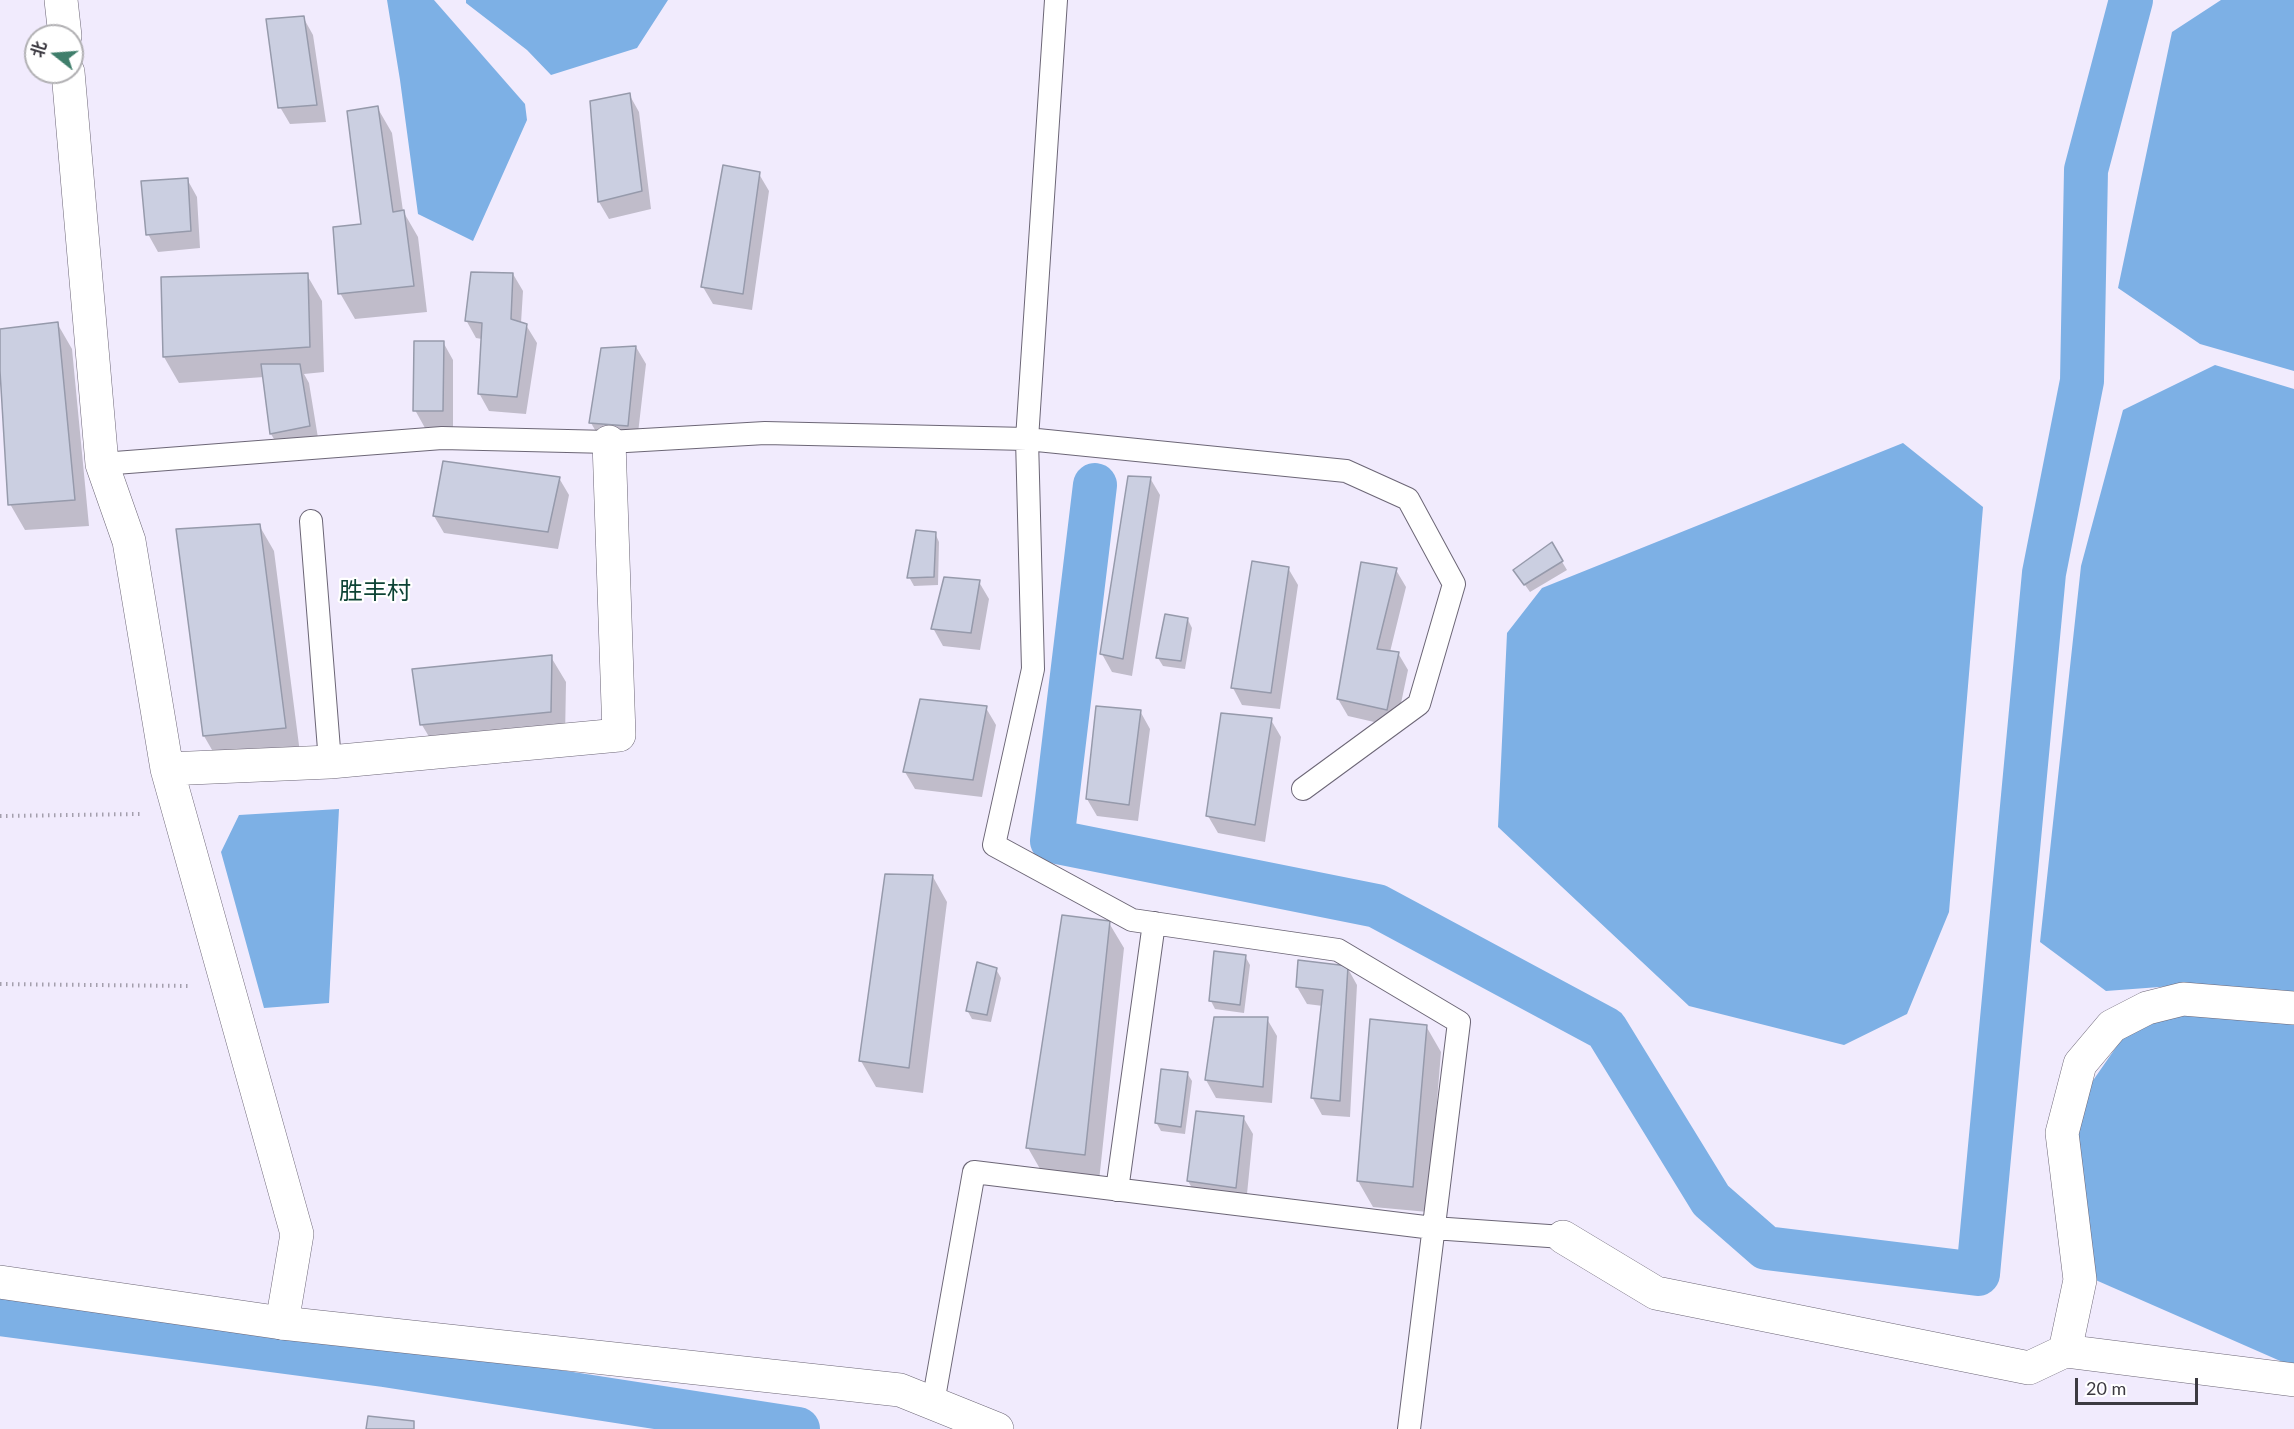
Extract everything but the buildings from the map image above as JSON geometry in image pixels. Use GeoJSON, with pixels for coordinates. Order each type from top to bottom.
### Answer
{"type":"FeatureCollection","features":[{"type":"Feature","properties":{"kind":"street"},"geometry":{"type":"LineString","coordinates":[[62,0],[64,24]]}},
{"type":"Feature","properties":{"kind":"street"},"geometry":{"type":"LineString","coordinates":[[69,84],[102,464],[129,541],[167,769],[297,1234],[282,1323]]}},
{"type":"Feature","properties":{"kind":"street"},"geometry":{"type":"LineString","coordinates":[[167,769],[330,762],[619,735],[609,442]]}},
{"type":"Feature","properties":{"kind":"street"},"geometry":{"type":"LineString","coordinates":[[2065,1352],[2080,1280],[2062,1133],[2080,1064],[2112,1026],[2147,1008],[2183,999],[2294,1008]]}},
{"type":"Feature","properties":{"kind":"street"},"geometry":{"type":"LineString","coordinates":[[1563,1237],[1656,1293],[2030,1368],[2065,1352],[2294,1380]]}},
{"type":"Feature","properties":{"kind":"street"},"geometry":{"type":"LineString","coordinates":[[0,1282],[282,1323],[900,1390],[998,1429]]}},
{"type":"Feature","properties":{"kind":"lane"},"geometry":{"type":"LineString","coordinates":[[1056,0],[1027,439],[1033,669],[994,845],[1132,920],[1338,950],[1459,1022],[1409,1429]]}},
{"type":"Feature","properties":{"kind":"lane"},"geometry":{"type":"LineString","coordinates":[[102,464],[442,438],[609,442],[765,433],[1027,439],[1346,471],[1408,500],[1454,584],[1419,704],[1303,789]]}},
{"type":"Feature","properties":{"kind":"lane"},"geometry":{"type":"LineString","coordinates":[[311,521],[330,762]]}},
{"type":"Feature","properties":{"kind":"lane"},"geometry":{"type":"LineString","coordinates":[[1117,1190],[1154,923]]}},
{"type":"Feature","properties":{"kind":"lane"},"geometry":{"type":"LineString","coordinates":[[933,1403],[974,1172],[1433,1228],[1563,1237]]}},
{"type":"Feature","properties":{"kind":"path"},"geometry":{"type":"LineString","coordinates":[[0,816],[179,813]]}},
{"type":"Feature","properties":{"kind":"path"},"geometry":{"type":"LineString","coordinates":[[0,984],[228,987]]}},
{"type":"Feature","properties":{"kind":"water"},"geometry":{"type":"Polygon","coordinates":[[[387,0],[434,0],[525,104],[527,120],[473,241],[418,214],[387,0]]]}},
{"type":"Feature","properties":{"kind":"water"},"geometry":{"type":"Polygon","coordinates":[[[466,0],[668,0],[637,48],[551,75],[527,50],[466,3],[466,0]]]}},
{"type":"Feature","properties":{"kind":"water"},"geometry":{"type":"Polygon","coordinates":[[[2221,0],[2294,0],[2294,371],[2200,344],[2118,288],[2172,32],[2221,0]]]}},
{"type":"Feature","properties":{"kind":"water"},"geometry":{"type":"Polygon","coordinates":[[[2215,365],[2294,389],[2294,992],[2186,985],[2106,991],[2040,942],[2081,566],[2123,410],[2215,365]]]}},
{"type":"Feature","properties":{"kind":"water"},"geometry":{"type":"Polygon","coordinates":[[[1903,443],[1983,507],[1949,912],[1907,1014],[1844,1045],[1689,1006],[1498,827],[1507,633],[1542,588],[1903,443]]]}},
{"type":"Feature","properties":{"kind":"water"},"geometry":{"type":"Polygon","coordinates":[[[339,809],[329,1003],[264,1008],[221,852],[239,815],[339,809]]]}},
{"type":"Feature","properties":{"kind":"water"},"geometry":{"type":"Polygon","coordinates":[[[2181,1008],[2294,1019],[2294,1367],[2091,1278],[2067,1118],[2128,1030],[2181,1008]]]}},
{"type":"Feature","properties":{"kind":"waterway"},"geometry":{"type":"LineString","coordinates":[[1095,485],[1052,841],[1377,906],[1606,1029],[1711,1200],[1766,1248],[1978,1274],[2044,573],[2082,381],[2086,170],[2131,0]]}},
{"type":"Feature","properties":{"kind":"waterway"},"geometry":{"type":"LineString","coordinates":[[0,1314],[384,1365],[798,1429]]}},
{"type":"Feature","properties":{"kind":"district","name":"胜丰村"},"geometry":{"type":"Point","coordinates":[375,591]}}]}
